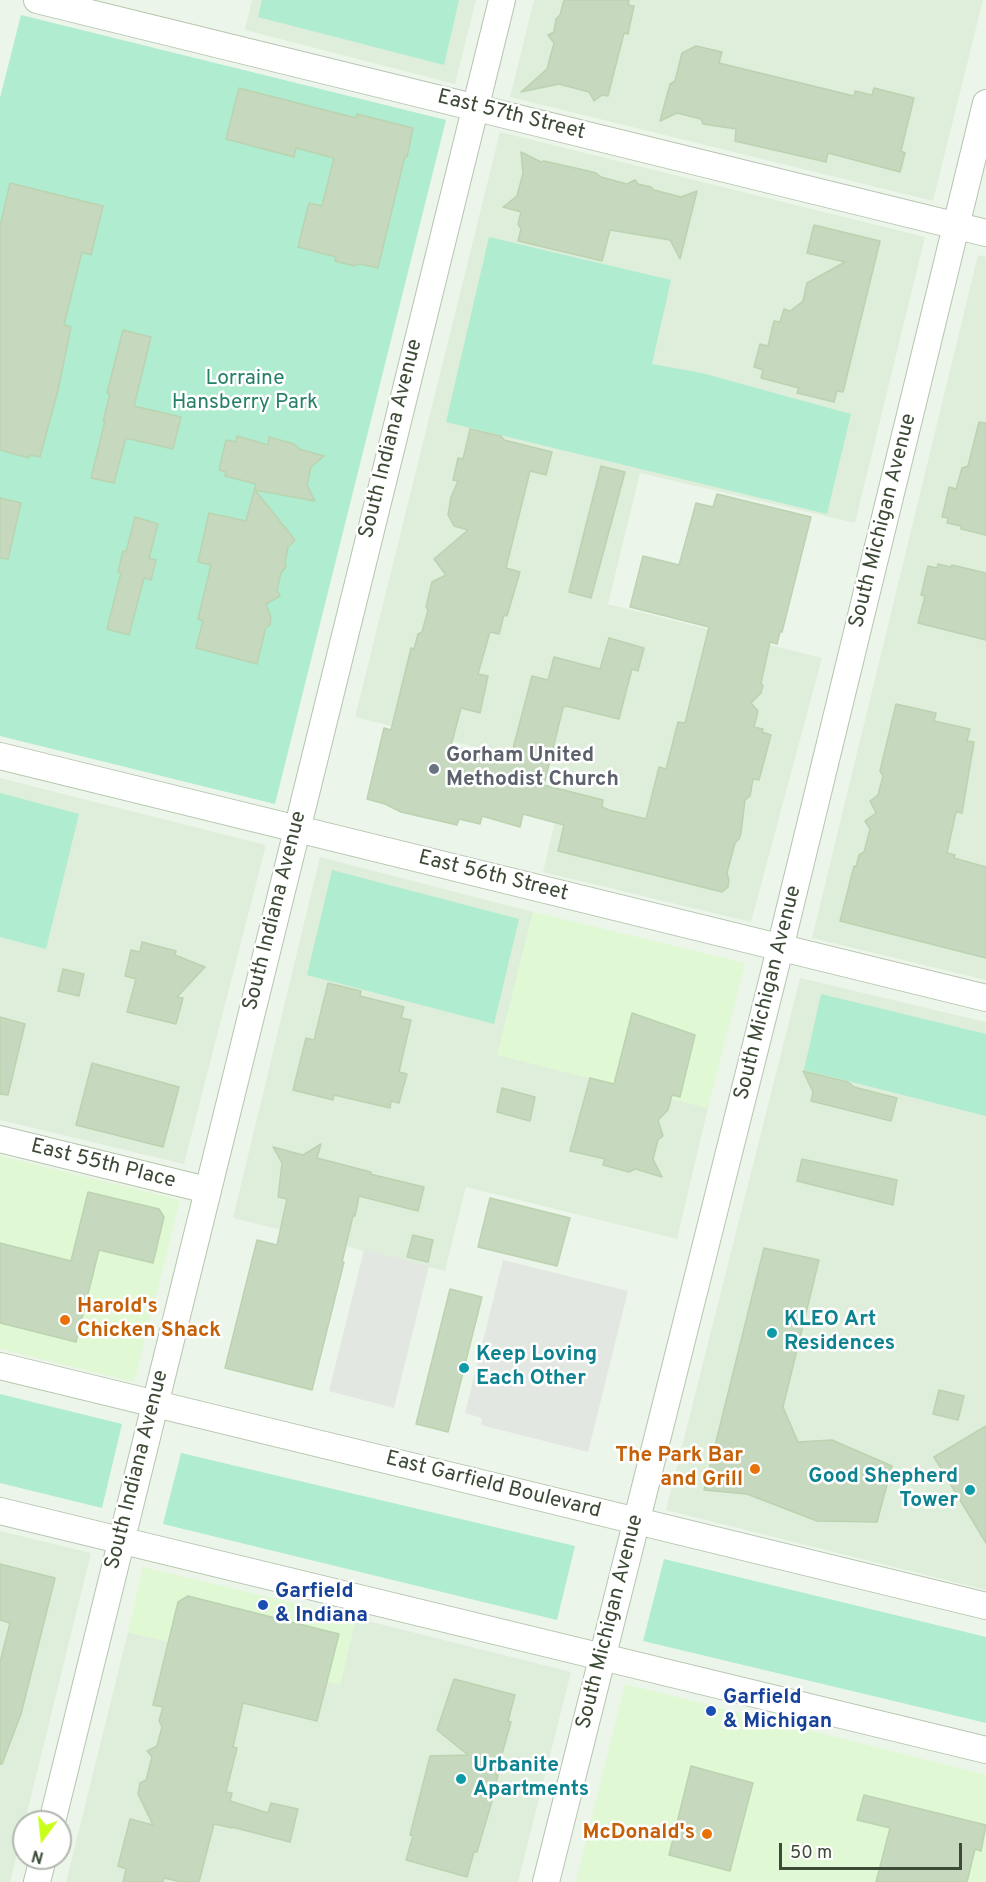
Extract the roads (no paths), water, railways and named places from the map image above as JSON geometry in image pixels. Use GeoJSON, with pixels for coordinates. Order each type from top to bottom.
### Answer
{"type":"FeatureCollection","features":[{"type":"Feature","properties":{"kind":"street","name":"East 57th Street"},"geometry":{"type":"LineString","coordinates":[[37,0],[986,233]]}},
{"type":"Feature","properties":{"kind":"street","name":"South Indiana Avenue"},"geometry":{"type":"LineString","coordinates":[[55,1810],[502,0]]}},
{"type":"Feature","properties":{"kind":"street","name":"South Michigan Avenue"},"geometry":{"type":"LineString","coordinates":[[546,1882],[780,948],[986,103]]}},
{"type":"Feature","properties":{"kind":"street","name":"East 56th Street"},"geometry":{"type":"LineString","coordinates":[[0,756],[986,998]]}},
{"type":"Feature","properties":{"kind":"street","name":"East 55th Place"},"geometry":{"type":"LineString","coordinates":[[0,1140],[207,1190]]}},
{"type":"Feature","properties":{"kind":"street","name":"East Garfield Boulevard"},"geometry":{"type":"LineString","coordinates":[[0,1365],[986,1606]]}},
{"type":"Feature","properties":{"kind":"street"},"geometry":{"type":"LineString","coordinates":[[0,1511],[986,1750]]}},
{"type":"Feature","properties":{"kind":"place","name":"Gorham United Methodist Church"},"geometry":{"type":"Point","coordinates":[434,769]}},
{"type":"Feature","properties":{"kind":"place","name":"Harold's Chicken Shack"},"geometry":{"type":"Point","coordinates":[65,1320]}},
{"type":"Feature","properties":{"kind":"place","name":"KLEO Art Residences"},"geometry":{"type":"Point","coordinates":[772,1333]}},
{"type":"Feature","properties":{"kind":"place","name":"Keep Loving Each Other"},"geometry":{"type":"Point","coordinates":[464,1368]}},
{"type":"Feature","properties":{"kind":"place","name":"The Park Bar and Grill"},"geometry":{"type":"Point","coordinates":[755,1469]}},
{"type":"Feature","properties":{"kind":"place","name":"Good Shepherd Tower"},"geometry":{"type":"Point","coordinates":[970,1490]}},
{"type":"Feature","properties":{"kind":"place","name":"Garfield & Indiana"},"geometry":{"type":"Point","coordinates":[263,1605]}},
{"type":"Feature","properties":{"kind":"place","name":"Garfield & Michigan"},"geometry":{"type":"Point","coordinates":[711,1711]}},
{"type":"Feature","properties":{"kind":"place","name":"Urbanite Apartments"},"geometry":{"type":"Point","coordinates":[461,1779]}},
{"type":"Feature","properties":{"kind":"place","name":"McDonald's"},"geometry":{"type":"Point","coordinates":[707,1834]}},
{"type":"Feature","properties":{"kind":"park label","name":"Lorraine Hansberry Park"},"geometry":{"type":"Point","coordinates":[245,392]}}]}
